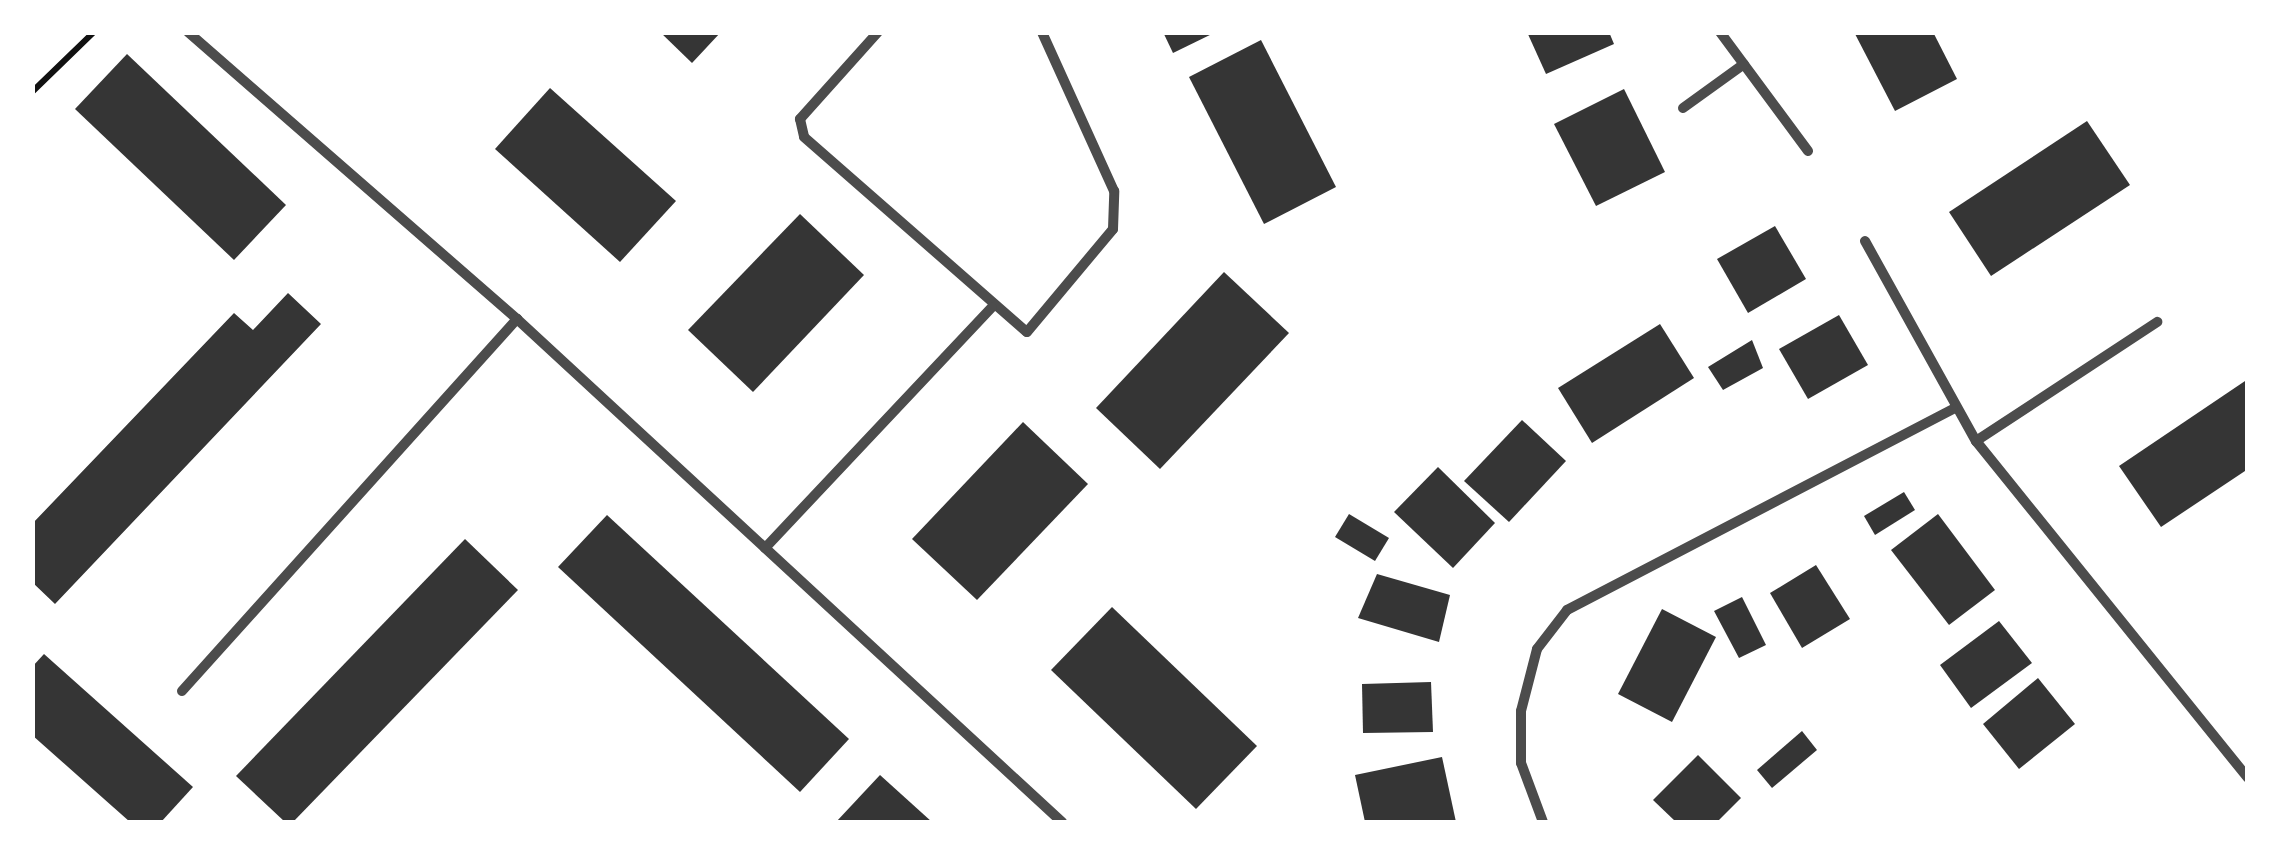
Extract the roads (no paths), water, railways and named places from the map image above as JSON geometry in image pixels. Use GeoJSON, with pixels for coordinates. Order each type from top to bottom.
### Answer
{"type":"FeatureCollection","features":[{"type":"Feature","properties":{"kind":"street"},"geometry":{"type":"LineString","coordinates":[[188,32],[516,319],[1062,822]]}},
{"type":"Feature","properties":{"kind":"street"},"geometry":{"type":"LineString","coordinates":[[878,32],[800,119],[804,137],[992,306],[1027,332],[1114,229],[1114,191],[1042,32]]}},
{"type":"Feature","properties":{"kind":"street"},"geometry":{"type":"LineString","coordinates":[[1720,32],[1808,151]]}},
{"type":"Feature","properties":{"kind":"street"},"geometry":{"type":"LineString","coordinates":[[1684,108],[1744,64]]}},
{"type":"Feature","properties":{"kind":"street"},"geometry":{"type":"LineString","coordinates":[[1864,240],[1953,409],[2248,778]]}},
{"type":"Feature","properties":{"kind":"street"},"geometry":{"type":"LineString","coordinates":[[765,548],[992,306]]}},
{"type":"Feature","properties":{"kind":"street"},"geometry":{"type":"LineString","coordinates":[[182,691],[516,319]]}},
{"type":"Feature","properties":{"kind":"street"},"geometry":{"type":"LineString","coordinates":[[1976,441],[2157,322]]}},
{"type":"Feature","properties":{"kind":"street"},"geometry":{"type":"LineString","coordinates":[[1543,822],[1521,764],[1521,710],[1537,649],[1567,610],[1953,409]]}}]}
